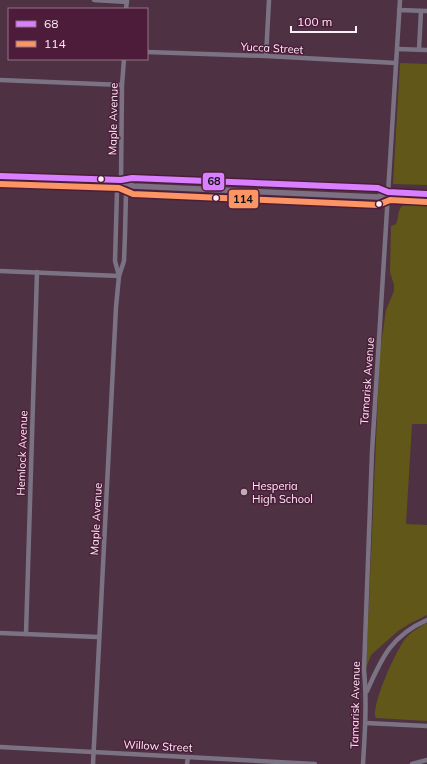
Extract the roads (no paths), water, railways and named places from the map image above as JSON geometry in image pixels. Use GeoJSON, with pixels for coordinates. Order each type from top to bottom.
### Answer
{"type":"FeatureCollection","features":[{"type":"Feature","properties":{"kind":"main road"},"geometry":{"type":"LineString","coordinates":[[0,176],[121,180],[132,178],[287,184],[378,188],[388,192],[427,194]]}},
{"type":"Feature","properties":{"kind":"main road"},"geometry":{"type":"LineString","coordinates":[[121,180],[133,186],[378,196],[388,192]]}},
{"type":"Feature","properties":{"kind":"main road"},"geometry":{"type":"LineString","coordinates":[[258,191],[263,186],[284,187],[287,184]]}},
{"type":"Feature","properties":{"kind":"street"},"geometry":{"type":"LineString","coordinates":[[94,0],[127,1]]}},
{"type":"Feature","properties":{"kind":"street"},"geometry":{"type":"LineString","coordinates":[[266,56],[269,0]]}},
{"type":"Feature","properties":{"kind":"street","name":"Tamarisk Avenue"},"geometry":{"type":"LineString","coordinates":[[363,764],[366,723],[364,670],[372,452],[400,0]]}},
{"type":"Feature","properties":{"kind":"street"},"geometry":{"type":"LineString","coordinates":[[399,10],[427,11]]}},
{"type":"Feature","properties":{"kind":"street"},"geometry":{"type":"LineString","coordinates":[[419,50],[421,11]]}},
{"type":"Feature","properties":{"kind":"street"},"geometry":{"type":"LineString","coordinates":[[397,49],[427,50]]}},
{"type":"Feature","properties":{"kind":"street","name":"Yucca Street"},"geometry":{"type":"LineString","coordinates":[[148,52],[266,56],[396,64]]}},
{"type":"Feature","properties":{"kind":"street","name":"Maple Avenue"},"geometry":{"type":"LineString","coordinates":[[119,276],[115,261],[117,191],[121,180],[122,85],[124,60]]}},
{"type":"Feature","properties":{"kind":"street"},"geometry":{"type":"LineString","coordinates":[[0,80],[122,85]]}},
{"type":"Feature","properties":{"kind":"street","name":"Maple Avenue"},"geometry":{"type":"LineString","coordinates":[[93,764],[98,637],[116,307],[119,276],[124,261],[126,193],[121,180]]}},
{"type":"Feature","properties":{"kind":"street"},"geometry":{"type":"LineString","coordinates":[[0,271],[119,276]]}},
{"type":"Feature","properties":{"kind":"street","name":"Hemlock Avenue"},"geometry":{"type":"LineString","coordinates":[[26,634],[37,272]]}},
{"type":"Feature","properties":{"kind":"street"},"geometry":{"type":"LineString","coordinates":[[366,692],[376,669],[390,645],[408,630],[427,620]]}},
{"type":"Feature","properties":{"kind":"street"},"geometry":{"type":"LineString","coordinates":[[0,633],[98,637]]}},
{"type":"Feature","properties":{"kind":"street"},"geometry":{"type":"LineString","coordinates":[[366,723],[427,726]]}},
{"type":"Feature","properties":{"kind":"street","name":"Willow Street"},"geometry":{"type":"LineString","coordinates":[[0,747],[274,763],[315,764]]}},
{"type":"Feature","properties":{"kind":"street"},"geometry":{"type":"LineString","coordinates":[[187,764],[188,757]]}},
{"type":"Feature","properties":{"kind":"street"},"geometry":{"type":"LineString","coordinates":[[412,764],[427,760]]}},
{"type":"Feature","properties":{"kind":"place","name":"Hesperia High School"},"geometry":{"type":"Point","coordinates":[244,492]}}]}
